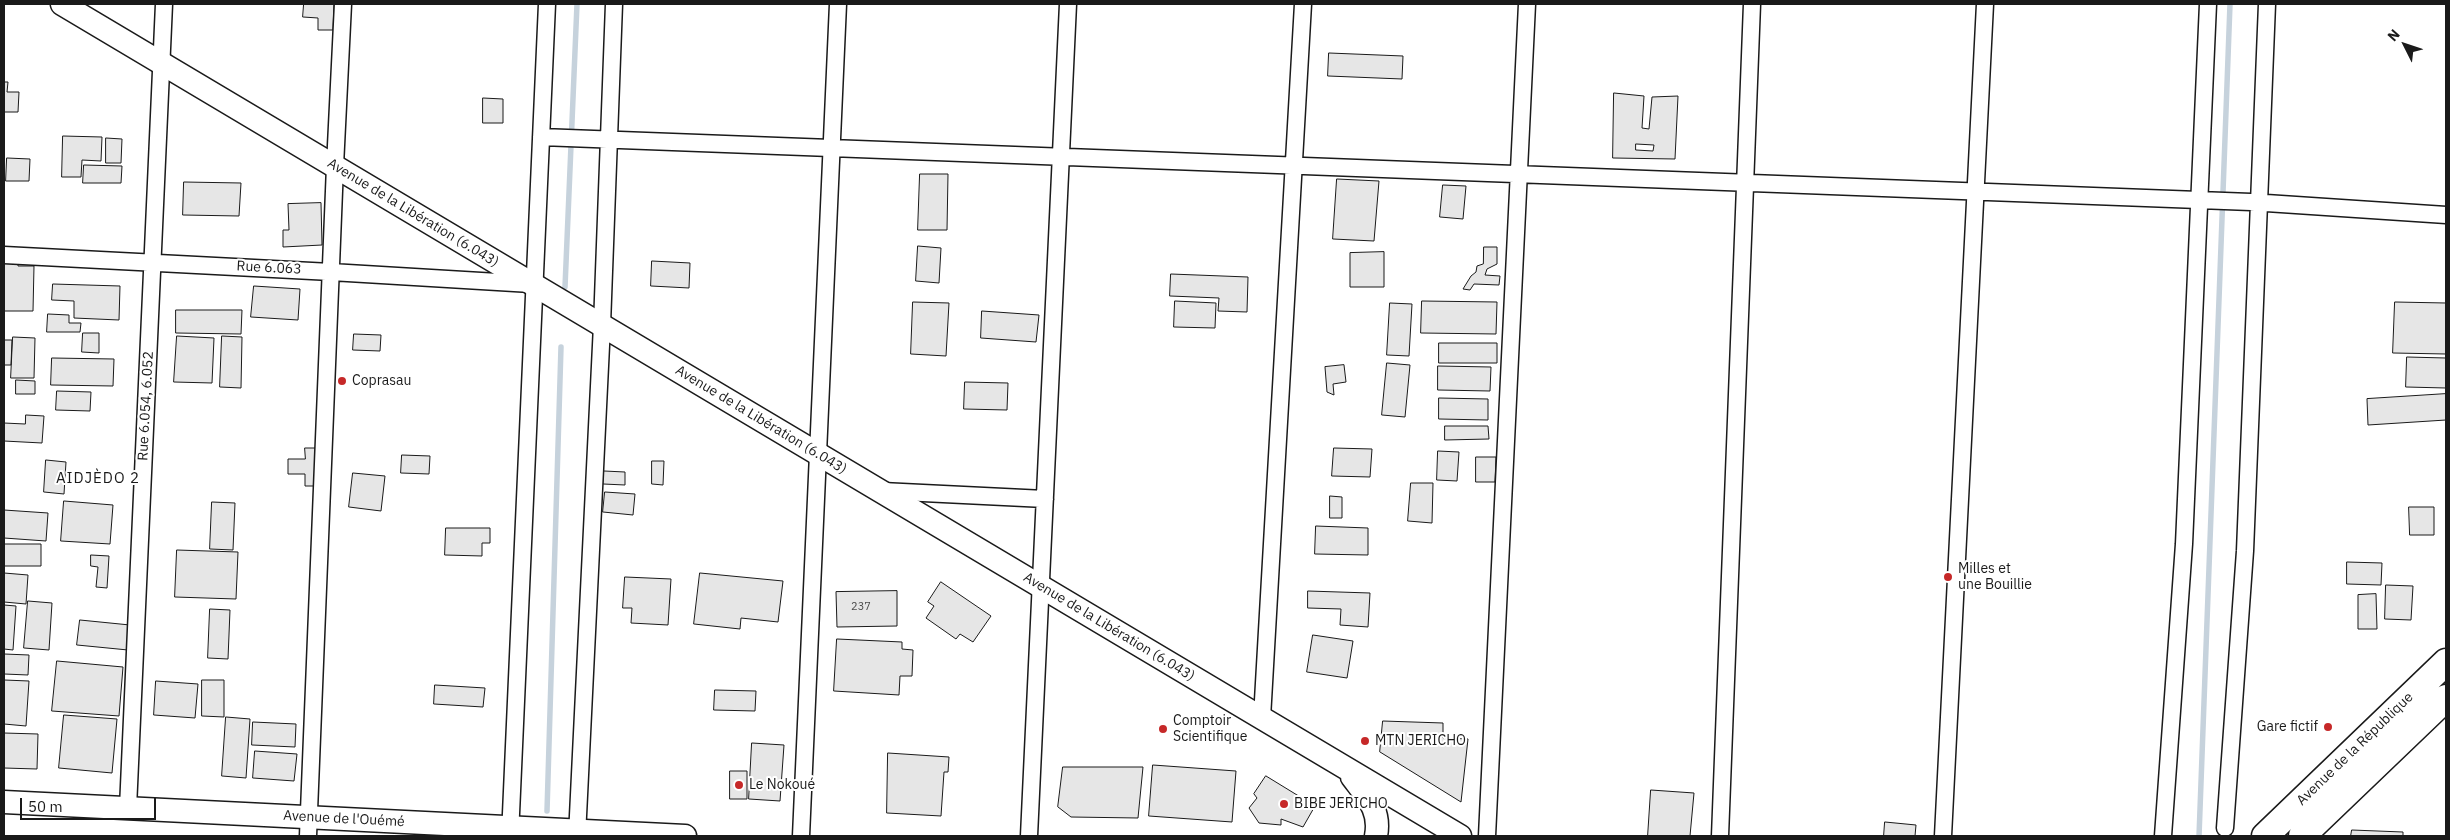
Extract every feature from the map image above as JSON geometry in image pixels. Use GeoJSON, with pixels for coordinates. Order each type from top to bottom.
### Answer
{"type":"FeatureCollection","features":[{"type":"Feature","properties":{"kind":"main road","name":"Avenue de la Libération (6.043)"},"geometry":{"type":"LineString","coordinates":[[62,4],[1460,836]]}},
{"type":"Feature","properties":{"kind":"main road","name":"Avenue de la République"},"geometry":{"type":"LineString","coordinates":[[2265,836],[2446,662]]}},
{"type":"Feature","properties":{"kind":"main road","name":"Avenue de la République"},"geometry":{"type":"LineString","coordinates":[[2302,836],[2446,698]]}},
{"type":"Feature","properties":{"kind":"main road"},"geometry":{"type":"LineString","coordinates":[[1346,768],[1372,804],[1378,823],[1376,836]]}},
{"type":"Feature","properties":{"kind":"main road","name":"Avenue de l'Ouémé"},"geometry":{"type":"LineString","coordinates":[[4,802],[128,808],[308,827],[685,836]]}},
{"type":"Feature","properties":{"kind":"street","name":"Rue 6.054, 6.052"},"geometry":{"type":"LineString","coordinates":[[128,808],[164,4]]}},
{"type":"Feature","properties":{"kind":"street"},"geometry":{"type":"LineString","coordinates":[[308,827],[343,4]]}},
{"type":"Feature","properties":{"kind":"street"},"geometry":{"type":"LineString","coordinates":[[510,832],[547,4]]}},
{"type":"Feature","properties":{"kind":"street"},"geometry":{"type":"LineString","coordinates":[[577,834],[602,325],[614,4]]}},
{"type":"Feature","properties":{"kind":"street"},"geometry":{"type":"LineString","coordinates":[[801,836],[838,4]]}},
{"type":"Feature","properties":{"kind":"street"},"geometry":{"type":"LineString","coordinates":[[1029,836],[1068,4]]}},
{"type":"Feature","properties":{"kind":"street"},"geometry":{"type":"LineString","coordinates":[[1262,718],[1303,4]]}},
{"type":"Feature","properties":{"kind":"street"},"geometry":{"type":"LineString","coordinates":[[1488,836],[1527,4]]}},
{"type":"Feature","properties":{"kind":"street"},"geometry":{"type":"LineString","coordinates":[[1720,836],[1752,4]]}},
{"type":"Feature","properties":{"kind":"street"},"geometry":{"type":"LineString","coordinates":[[1943,836],[1985,4]]}},
{"type":"Feature","properties":{"kind":"street"},"geometry":{"type":"LineString","coordinates":[[2163,836],[2184,544],[2205,201],[2208,4]]}},
{"type":"Feature","properties":{"kind":"street"},"geometry":{"type":"LineString","coordinates":[[2224,828],[2245,551],[2255,202],[2267,4]]}},
{"type":"Feature","properties":{"kind":"street"},"geometry":{"type":"LineString","coordinates":[[541,137],[2255,202],[2446,215]]}},
{"type":"Feature","properties":{"kind":"street","name":"Rue 6.063"},"geometry":{"type":"LineString","coordinates":[[4,255],[331,272],[534,285]]}},
{"type":"Feature","properties":{"kind":"street"},"geometry":{"type":"LineString","coordinates":[[880,491],[1045,499]]}},
{"type":"Feature","properties":{"kind":"building"},"geometry":{"type":"Polygon","coordinates":[[[304,4],[334,4],[333,30],[318,30],[318,18],[303,17],[304,4]]]}},
{"type":"Feature","properties":{"kind":"building"},"geometry":{"type":"Polygon","coordinates":[[[1329,53],[1403,56],[1402,79],[1328,76],[1329,53]]]}},
{"type":"Feature","properties":{"kind":"building"},"geometry":{"type":"Polygon","coordinates":[[[4,82],[8,82],[7,92],[19,92],[18,112],[4,112],[4,82]]]}},
{"type":"Feature","properties":{"kind":"building"},"geometry":{"type":"Polygon","coordinates":[[[1614,93],[1644,96],[1642,128],[1649,129],[1652,97],[1678,96],[1675,159],[1613,158],[1614,93]],[[1636,144],[1636,150],[1653,151],[1654,145],[1636,144]]]}},
{"type":"Feature","properties":{"kind":"building"},"geometry":{"type":"Polygon","coordinates":[[[483,98],[503,99],[503,123],[483,123],[483,98]]]}},
{"type":"Feature","properties":{"kind":"building"},"geometry":{"type":"Polygon","coordinates":[[[63,136],[102,137],[101,161],[82,160],[81,177],[62,177],[63,136]]]}},
{"type":"Feature","properties":{"kind":"building"},"geometry":{"type":"Polygon","coordinates":[[[106,138],[122,139],[121,163],[106,163],[106,138]]]}},
{"type":"Feature","properties":{"kind":"building"},"geometry":{"type":"Polygon","coordinates":[[[7,158],[30,159],[29,181],[6,181],[7,158]]]}},
{"type":"Feature","properties":{"kind":"building"},"geometry":{"type":"Polygon","coordinates":[[[84,165],[122,166],[121,183],[83,183],[84,165]]]}},
{"type":"Feature","properties":{"kind":"building"},"geometry":{"type":"Polygon","coordinates":[[[920,174],[948,174],[947,230],[918,230],[920,174]]]}},
{"type":"Feature","properties":{"kind":"building"},"geometry":{"type":"Polygon","coordinates":[[[1337,179],[1379,181],[1374,241],[1333,239],[1337,179]]]}},
{"type":"Feature","properties":{"kind":"building"},"geometry":{"type":"Polygon","coordinates":[[[184,182],[241,183],[239,216],[183,215],[184,182]]]}},
{"type":"Feature","properties":{"kind":"building"},"geometry":{"type":"Polygon","coordinates":[[[1443,185],[1466,186],[1463,219],[1440,217],[1443,185]]]}},
{"type":"Feature","properties":{"kind":"building"},"geometry":{"type":"Polygon","coordinates":[[[321,203],[322,245],[283,247],[283,230],[289,230],[288,204],[321,203]]]}},
{"type":"Feature","properties":{"kind":"building"},"geometry":{"type":"Polygon","coordinates":[[[918,246],[941,248],[939,283],[916,281],[918,246]]]}},
{"type":"Feature","properties":{"kind":"building"},"geometry":{"type":"Polygon","coordinates":[[[1484,247],[1497,247],[1497,264],[1487,269],[1485,275],[1500,276],[1499,285],[1474,284],[1470,290],[1463,289],[1471,276],[1476,272],[1477,266],[1483,264],[1484,247]]]}},
{"type":"Feature","properties":{"kind":"building"},"geometry":{"type":"Polygon","coordinates":[[[1384,252],[1384,287],[1350,287],[1350,253],[1384,252]]]}},
{"type":"Feature","properties":{"kind":"building"},"geometry":{"type":"Polygon","coordinates":[[[652,261],[690,263],[689,288],[651,286],[652,261]]]}},
{"type":"Feature","properties":{"kind":"building"},"geometry":{"type":"Polygon","coordinates":[[[4,262],[18,262],[18,266],[34,266],[33,311],[4,311],[4,262]]]}},
{"type":"Feature","properties":{"kind":"building"},"geometry":{"type":"Polygon","coordinates":[[[1171,274],[1248,277],[1247,312],[1218,311],[1219,298],[1170,296],[1171,274]]]}},
{"type":"Feature","properties":{"kind":"building"},"geometry":{"type":"Polygon","coordinates":[[[53,284],[120,286],[119,320],[74,318],[74,301],[52,300],[53,284]]]}},
{"type":"Feature","properties":{"kind":"building"},"geometry":{"type":"Polygon","coordinates":[[[254,286],[300,289],[298,320],[251,317],[254,286]]]}},
{"type":"Feature","properties":{"kind":"building"},"geometry":{"type":"Polygon","coordinates":[[[1175,301],[1216,303],[1215,328],[1174,327],[1175,301]]]}},
{"type":"Feature","properties":{"kind":"building"},"geometry":{"type":"Polygon","coordinates":[[[1422,301],[1497,302],[1496,334],[1421,333],[1422,301]]]}},
{"type":"Feature","properties":{"kind":"building"},"geometry":{"type":"Polygon","coordinates":[[[913,302],[949,303],[946,356],[911,354],[913,302]]]}},
{"type":"Feature","properties":{"kind":"building"},"geometry":{"type":"Polygon","coordinates":[[[2395,302],[2446,303],[2446,354],[2393,353],[2395,302]]]}},
{"type":"Feature","properties":{"kind":"building"},"geometry":{"type":"Polygon","coordinates":[[[1390,303],[1412,304],[1409,356],[1387,355],[1390,303]]]}},
{"type":"Feature","properties":{"kind":"building"},"geometry":{"type":"Polygon","coordinates":[[[176,310],[242,310],[241,334],[176,333],[176,310]]]}},
{"type":"Feature","properties":{"kind":"building"},"geometry":{"type":"Polygon","coordinates":[[[982,311],[1039,315],[1036,342],[981,338],[982,311]]]}},
{"type":"Feature","properties":{"kind":"building"},"geometry":{"type":"Polygon","coordinates":[[[48,314],[69,315],[69,323],[81,323],[80,332],[47,332],[48,314]]]}},
{"type":"Feature","properties":{"kind":"building"},"geometry":{"type":"Polygon","coordinates":[[[83,333],[99,333],[99,353],[82,352],[83,333]]]}},
{"type":"Feature","properties":{"kind":"building"},"geometry":{"type":"Polygon","coordinates":[[[354,334],[381,335],[380,351],[353,350],[354,334]]]}},
{"type":"Feature","properties":{"kind":"building"},"geometry":{"type":"Polygon","coordinates":[[[177,336],[214,338],[212,383],[174,382],[177,336]]]}},
{"type":"Feature","properties":{"kind":"building"},"geometry":{"type":"Polygon","coordinates":[[[222,336],[242,337],[241,388],[220,387],[222,336]]]}},
{"type":"Feature","properties":{"kind":"building"},"geometry":{"type":"Polygon","coordinates":[[[13,337],[35,338],[34,378],[11,378],[13,337]]]}},
{"type":"Feature","properties":{"kind":"building"},"geometry":{"type":"Polygon","coordinates":[[[4,340],[12,340],[11,365],[4,365],[4,340]]]}},
{"type":"Feature","properties":{"kind":"building"},"geometry":{"type":"Polygon","coordinates":[[[1439,343],[1497,343],[1497,363],[1439,363],[1439,343]]]}},
{"type":"Feature","properties":{"kind":"building"},"geometry":{"type":"Polygon","coordinates":[[[2407,357],[2446,358],[2446,388],[2406,387],[2407,357]]]}},
{"type":"Feature","properties":{"kind":"building"},"geometry":{"type":"Polygon","coordinates":[[[52,358],[114,359],[113,386],[51,385],[52,358]]]}},
{"type":"Feature","properties":{"kind":"building"},"geometry":{"type":"Polygon","coordinates":[[[1387,363],[1410,365],[1405,417],[1382,415],[1387,363]]]}},
{"type":"Feature","properties":{"kind":"building"},"geometry":{"type":"Polygon","coordinates":[[[1344,365],[1346,382],[1333,384],[1334,395],[1327,392],[1325,367],[1344,365]]]}},
{"type":"Feature","properties":{"kind":"building"},"geometry":{"type":"Polygon","coordinates":[[[1438,366],[1491,367],[1490,391],[1438,390],[1438,366]]]}},
{"type":"Feature","properties":{"kind":"building"},"geometry":{"type":"Polygon","coordinates":[[[16,380],[35,381],[35,394],[16,394],[16,380]]]}},
{"type":"Feature","properties":{"kind":"building"},"geometry":{"type":"Polygon","coordinates":[[[965,382],[1008,383],[1007,410],[964,409],[965,382]]]}},
{"type":"Feature","properties":{"kind":"building"},"geometry":{"type":"Polygon","coordinates":[[[57,391],[91,392],[90,411],[56,410],[57,391]]]}},
{"type":"Feature","properties":{"kind":"building"},"geometry":{"type":"Polygon","coordinates":[[[2446,394],[2446,420],[2368,425],[2367,399],[2446,394]]]}},
{"type":"Feature","properties":{"kind":"building"},"geometry":{"type":"Polygon","coordinates":[[[1439,398],[1488,399],[1488,420],[1439,419],[1439,398]]]}},
{"type":"Feature","properties":{"kind":"building"},"geometry":{"type":"Polygon","coordinates":[[[26,415],[44,416],[42,443],[4,441],[4,423],[25,424],[26,415]]]}},
{"type":"Feature","properties":{"kind":"building"},"geometry":{"type":"Polygon","coordinates":[[[1445,426],[1488,426],[1489,439],[1445,440],[1445,426]]]}},
{"type":"Feature","properties":{"kind":"building"},"geometry":{"type":"Polygon","coordinates":[[[305,448],[319,448],[319,486],[305,486],[305,474],[288,474],[288,459],[305,459],[305,448]]]}},
{"type":"Feature","properties":{"kind":"building"},"geometry":{"type":"Polygon","coordinates":[[[1334,448],[1372,449],[1370,477],[1332,476],[1334,448]]]}},
{"type":"Feature","properties":{"kind":"building"},"geometry":{"type":"Polygon","coordinates":[[[1438,451],[1459,452],[1457,481],[1437,480],[1438,451]]]}},
{"type":"Feature","properties":{"kind":"building"},"geometry":{"type":"Polygon","coordinates":[[[402,455],[430,456],[429,474],[401,473],[402,455]]]}},
{"type":"Feature","properties":{"kind":"building"},"geometry":{"type":"Polygon","coordinates":[[[1476,457],[1496,457],[1495,482],[1476,482],[1476,457]]]}},
{"type":"Feature","properties":{"kind":"building"},"geometry":{"type":"Polygon","coordinates":[[[46,460],[66,462],[64,494],[44,492],[46,460]]]}},
{"type":"Feature","properties":{"kind":"building"},"geometry":{"type":"Polygon","coordinates":[[[652,461],[664,461],[663,485],[652,484],[652,461]]]}},
{"type":"Feature","properties":{"kind":"building"},"geometry":{"type":"Polygon","coordinates":[[[604,471],[625,472],[625,485],[603,484],[604,471]]]}},
{"type":"Feature","properties":{"kind":"building"},"geometry":{"type":"Polygon","coordinates":[[[353,473],[385,476],[381,511],[349,507],[353,473]]]}},
{"type":"Feature","properties":{"kind":"building"},"geometry":{"type":"Polygon","coordinates":[[[1411,483],[1433,483],[1432,523],[1408,521],[1411,483]]]}},
{"type":"Feature","properties":{"kind":"building"},"geometry":{"type":"Polygon","coordinates":[[[605,492],[635,494],[633,515],[603,512],[605,492]]]}},
{"type":"Feature","properties":{"kind":"building"},"geometry":{"type":"Polygon","coordinates":[[[1330,496],[1342,497],[1342,518],[1330,518],[1330,496]]]}},
{"type":"Feature","properties":{"kind":"building"},"geometry":{"type":"Polygon","coordinates":[[[64,501],[113,505],[110,544],[61,541],[64,501]]]}},
{"type":"Feature","properties":{"kind":"building"},"geometry":{"type":"Polygon","coordinates":[[[212,502],[235,503],[233,550],[210,549],[212,502]]]}},
{"type":"Feature","properties":{"kind":"building"},"geometry":{"type":"Polygon","coordinates":[[[2409,507],[2434,507],[2434,535],[2410,535],[2409,507]]]}},
{"type":"Feature","properties":{"kind":"building"},"geometry":{"type":"Polygon","coordinates":[[[4,510],[48,513],[46,541],[4,538],[4,510]]]}},
{"type":"Feature","properties":{"kind":"building"},"geometry":{"type":"Polygon","coordinates":[[[1316,526],[1368,528],[1368,555],[1315,554],[1316,526]]]}},
{"type":"Feature","properties":{"kind":"building"},"geometry":{"type":"Polygon","coordinates":[[[446,528],[490,528],[490,543],[482,543],[482,556],[445,555],[446,528]]]}},
{"type":"Feature","properties":{"kind":"building"},"geometry":{"type":"Polygon","coordinates":[[[4,544],[41,544],[41,566],[4,566],[4,544]]]}},
{"type":"Feature","properties":{"kind":"building"},"geometry":{"type":"Polygon","coordinates":[[[177,550],[238,552],[236,599],[175,597],[177,550]]]}},
{"type":"Feature","properties":{"kind":"building"},"geometry":{"type":"Polygon","coordinates":[[[91,555],[109,556],[107,588],[96,587],[98,567],[91,566],[91,555]]]}},
{"type":"Feature","properties":{"kind":"building"},"geometry":{"type":"Polygon","coordinates":[[[2347,562],[2382,563],[2381,585],[2347,584],[2347,562]]]}},
{"type":"Feature","properties":{"kind":"building"},"geometry":{"type":"Polygon","coordinates":[[[4,573],[28,575],[26,604],[4,602],[4,573]]]}},
{"type":"Feature","properties":{"kind":"building"},"geometry":{"type":"Polygon","coordinates":[[[700,573],[783,581],[778,622],[741,618],[740,629],[694,624],[700,573]]]}},
{"type":"Feature","properties":{"kind":"building"},"geometry":{"type":"Polygon","coordinates":[[[625,577],[671,579],[668,625],[631,623],[632,608],[623,608],[625,577]]]}},
{"type":"Feature","properties":{"kind":"building"},"geometry":{"type":"Polygon","coordinates":[[[941,582],[991,616],[973,642],[960,634],[956,639],[926,618],[934,606],[928,602],[941,582]]]}},
{"type":"Feature","properties":{"kind":"building"},"geometry":{"type":"Polygon","coordinates":[[[2386,585],[2413,586],[2411,620],[2385,619],[2386,585]]]}},
{"type":"Feature","properties":{"kind":"building"},"geometry":{"type":"Polygon","coordinates":[[[897,591],[897,626],[837,627],[836,592],[897,591]]]}},
{"type":"Feature","properties":{"kind":"building"},"geometry":{"type":"Polygon","coordinates":[[[1308,591],[1370,593],[1368,627],[1340,625],[1341,609],[1308,608],[1308,591]]]}},
{"type":"Feature","properties":{"kind":"building"},"geometry":{"type":"Polygon","coordinates":[[[2376,594],[2377,629],[2358,629],[2358,595],[2376,594]]]}},
{"type":"Feature","properties":{"kind":"building"},"geometry":{"type":"Polygon","coordinates":[[[28,601],[52,603],[49,650],[24,648],[28,601]]]}},
{"type":"Feature","properties":{"kind":"building"},"geometry":{"type":"Polygon","coordinates":[[[4,605],[16,606],[13,650],[4,649],[4,605]]]}},
{"type":"Feature","properties":{"kind":"building"},"geometry":{"type":"Polygon","coordinates":[[[210,609],[230,610],[228,659],[208,658],[210,609]]]}},
{"type":"Feature","properties":{"kind":"building"},"geometry":{"type":"Polygon","coordinates":[[[80,620],[130,625],[128,650],[77,645],[80,620]]]}},
{"type":"Feature","properties":{"kind":"building"},"geometry":{"type":"Polygon","coordinates":[[[1313,635],[1353,641],[1347,678],[1307,672],[1313,635]]]}},
{"type":"Feature","properties":{"kind":"building"},"geometry":{"type":"Polygon","coordinates":[[[837,639],[902,642],[902,649],[913,650],[912,676],[900,676],[899,695],[834,691],[837,639]]]}},
{"type":"Feature","properties":{"kind":"building"},"geometry":{"type":"Polygon","coordinates":[[[4,654],[29,655],[28,675],[4,674],[4,654]]]}},
{"type":"Feature","properties":{"kind":"building"},"geometry":{"type":"Polygon","coordinates":[[[57,661],[123,667],[119,716],[52,711],[57,661]]]}},
{"type":"Feature","properties":{"kind":"building"},"geometry":{"type":"Polygon","coordinates":[[[4,680],[29,681],[26,726],[4,724],[4,680]]]}},
{"type":"Feature","properties":{"kind":"building"},"geometry":{"type":"Polygon","coordinates":[[[202,680],[224,680],[224,717],[202,716],[202,680]]]}},
{"type":"Feature","properties":{"kind":"building"},"geometry":{"type":"Polygon","coordinates":[[[156,681],[198,684],[195,718],[154,715],[156,681]]]}},
{"type":"Feature","properties":{"kind":"building"},"geometry":{"type":"Polygon","coordinates":[[[435,685],[485,688],[483,707],[434,704],[435,685]]]}},
{"type":"Feature","properties":{"kind":"building"},"geometry":{"type":"Polygon","coordinates":[[[715,690],[756,691],[755,711],[714,710],[715,690]]]}},
{"type":"Feature","properties":{"kind":"building"},"geometry":{"type":"Polygon","coordinates":[[[64,715],[117,719],[112,773],[59,768],[64,715]]]}},
{"type":"Feature","properties":{"kind":"building"},"geometry":{"type":"Polygon","coordinates":[[[226,717],[250,719],[246,778],[222,776],[226,717]]]}},
{"type":"Feature","properties":{"kind":"building"},"geometry":{"type":"Polygon","coordinates":[[[1383,721],[1443,723],[1443,738],[1468,739],[1461,802],[1380,752],[1383,721]]]}},
{"type":"Feature","properties":{"kind":"building"},"geometry":{"type":"Polygon","coordinates":[[[253,722],[296,724],[295,747],[252,745],[253,722]]]}},
{"type":"Feature","properties":{"kind":"building"},"geometry":{"type":"Polygon","coordinates":[[[4,733],[38,734],[37,769],[4,768],[4,733]]]}},
{"type":"Feature","properties":{"kind":"building"},"geometry":{"type":"Polygon","coordinates":[[[752,743],[784,745],[780,801],[749,799],[752,743]]]}},
{"type":"Feature","properties":{"kind":"building"},"geometry":{"type":"Polygon","coordinates":[[[255,751],[297,754],[294,781],[253,778],[255,751]]]}},
{"type":"Feature","properties":{"kind":"building"},"geometry":{"type":"Polygon","coordinates":[[[888,753],[949,757],[948,772],[944,772],[941,816],[887,813],[888,753]]]}},
{"type":"Feature","properties":{"kind":"building"},"geometry":{"type":"Polygon","coordinates":[[[1153,765],[1236,771],[1232,822],[1149,816],[1153,765]]]}},
{"type":"Feature","properties":{"kind":"building"},"geometry":{"type":"Polygon","coordinates":[[[1063,767],[1143,767],[1138,818],[1071,817],[1058,807],[1063,767]]]}},
{"type":"Feature","properties":{"kind":"building"},"geometry":{"type":"Polygon","coordinates":[[[730,771],[747,771],[747,799],[730,799],[730,771]]]}},
{"type":"Feature","properties":{"kind":"building"},"geometry":{"type":"Polygon","coordinates":[[[1266,776],[1315,806],[1303,827],[1281,819],[1281,825],[1259,823],[1249,808],[1257,798],[1254,794],[1266,776]]]}},
{"type":"Feature","properties":{"kind":"building"},"geometry":{"type":"Polygon","coordinates":[[[1651,790],[1694,793],[1690,836],[1648,836],[1651,790]]]}},
{"type":"Feature","properties":{"kind":"building"},"geometry":{"type":"Polygon","coordinates":[[[1885,822],[1916,825],[1915,836],[1884,836],[1885,822]]]}},
{"type":"Feature","properties":{"kind":"building"},"geometry":{"type":"Polygon","coordinates":[[[2352,830],[2403,832],[2403,836],[2351,836],[2352,830]]]}},
{"type":"Feature","properties":{"kind":"waterway"},"geometry":{"type":"LineString","coordinates":[[565,287],[577,4]]}},
{"type":"Feature","properties":{"kind":"waterway"},"geometry":{"type":"LineString","coordinates":[[2199,836],[2230,4]]}},
{"type":"Feature","properties":{"kind":"waterway"},"geometry":{"type":"LineString","coordinates":[[547,811],[561,347]]}},
{"type":"Feature","properties":{"kind":"place","name":"Coprasau"},"geometry":{"type":"Point","coordinates":[342,381]}},
{"type":"Feature","properties":{"kind":"place","name":"Milles et une Bouillie"},"geometry":{"type":"Point","coordinates":[1948,577]}},
{"type":"Feature","properties":{"kind":"place","name":"Gare fictif"},"geometry":{"type":"Point","coordinates":[2328,727]}},
{"type":"Feature","properties":{"kind":"place","name":"Comptoir Scientifique"},"geometry":{"type":"Point","coordinates":[1163,729]}},
{"type":"Feature","properties":{"kind":"place","name":"MTN JERICHO"},"geometry":{"type":"Point","coordinates":[1365,741]}},
{"type":"Feature","properties":{"kind":"place","name":"Le Nokoué"},"geometry":{"type":"Point","coordinates":[739,785]}},
{"type":"Feature","properties":{"kind":"place","name":"BIBE JERICHO"},"geometry":{"type":"Point","coordinates":[1284,804]}},
{"type":"Feature","properties":{"kind":"district","name":"AIDJÈDO 2"},"geometry":{"type":"Point","coordinates":[98,479]}}]}
